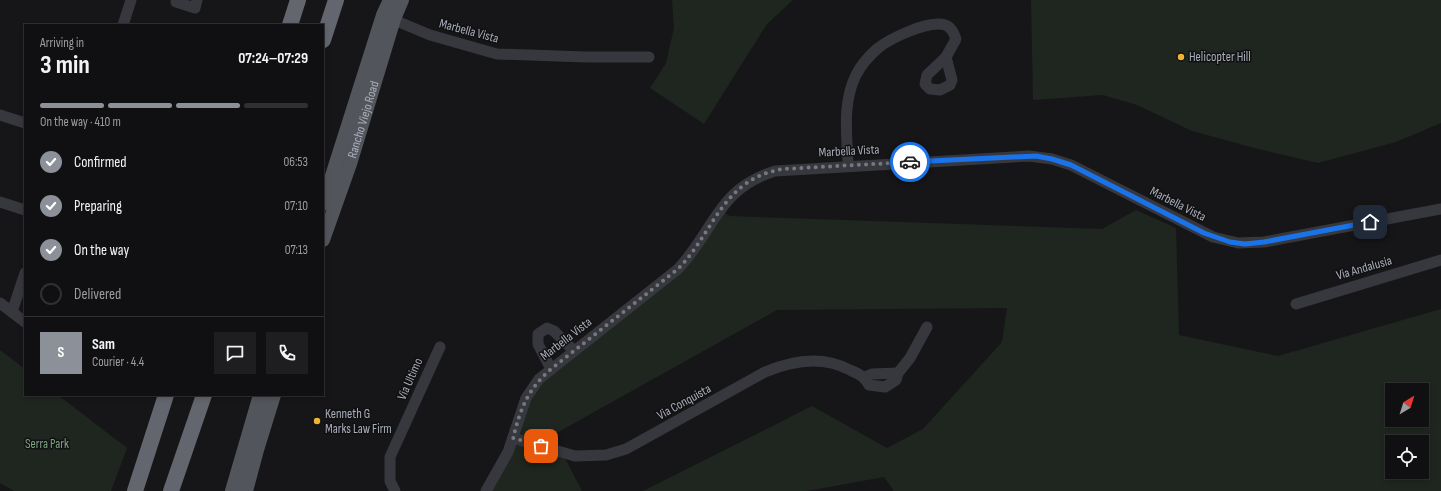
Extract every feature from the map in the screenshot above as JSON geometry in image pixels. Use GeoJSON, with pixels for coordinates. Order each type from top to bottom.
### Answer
{"type":"FeatureCollection","features":[{"type":"Feature","properties":{"kind":"highway"},"geometry":{"type":"LineString","coordinates":[[290,24],[298,0]]}},
{"type":"Feature","properties":{"kind":"highway"},"geometry":{"type":"LineString","coordinates":[[324,37],[336,0]]}},
{"type":"Feature","properties":{"kind":"highway"},"geometry":{"type":"LineString","coordinates":[[135,491],[166,396]]}},
{"type":"Feature","properties":{"kind":"highway"},"geometry":{"type":"LineString","coordinates":[[171,491],[204,396]]}},
{"type":"Feature","properties":{"kind":"main road","name":"Rancho Viejo Road"},"geometry":{"type":"LineString","coordinates":[[324,237],[350,164],[388,17],[390,0]]}},
{"type":"Feature","properties":{"kind":"main road","name":"Rancho Viejo Road"},"geometry":{"type":"LineString","coordinates":[[324,201],[388,17],[402,0]]}},
{"type":"Feature","properties":{"kind":"main road"},"geometry":{"type":"LineString","coordinates":[[232,491],[260,396]]}},
{"type":"Feature","properties":{"kind":"main road"},"geometry":{"type":"LineString","coordinates":[[246,491],[274,396]]}},
{"type":"Feature","properties":{"kind":"street"},"geometry":{"type":"LineString","coordinates":[[123,24],[131,0]]}},
{"type":"Feature","properties":{"kind":"street"},"geometry":{"type":"LineString","coordinates":[[177,0],[176,2],[196,4]]}},
{"type":"Feature","properties":{"kind":"street","name":"Marbella Vista"},"geometry":{"type":"LineString","coordinates":[[388,17],[430,35],[497,54],[586,57],[649,57]]}},
{"type":"Feature","properties":{"kind":"street"},"geometry":{"type":"LineString","coordinates":[[848,165],[846,114],[848,99],[856,75],[868,59],[889,40],[902,34],[938,24],[946,25],[953,32],[956,39],[946,57]]}},
{"type":"Feature","properties":{"kind":"street"},"geometry":{"type":"LineString","coordinates":[[0,115],[24,123]]}},
{"type":"Feature","properties":{"kind":"street","name":"Marbella Vista"},"geometry":{"type":"LineString","coordinates":[[486,491],[502,464],[513,438],[526,398],[534,385],[551,369],[678,269],[689,256],[725,202],[744,184],[775,171],[848,165],[1029,156],[1045,157],[1071,165],[1213,237],[1238,243],[1264,242],[1441,209]]}},
{"type":"Feature","properties":{"kind":"street"},"geometry":{"type":"LineString","coordinates":[[0,202],[24,210]]}},
{"type":"Feature","properties":{"kind":"street","name":"Via Andalusia"},"geometry":{"type":"LineString","coordinates":[[1296,304],[1441,260]]}},
{"type":"Feature","properties":{"kind":"street"},"geometry":{"type":"LineString","coordinates":[[12,312],[24,276]]}},
{"type":"Feature","properties":{"kind":"street"},"geometry":{"type":"LineString","coordinates":[[0,303],[24,321]]}},
{"type":"Feature","properties":{"kind":"street","name":"Via Conquista"},"geometry":{"type":"LineString","coordinates":[[513,438],[575,456],[606,455],[626,449],[783,364],[800,361],[823,360],[845,367],[865,377],[872,374],[898,373],[910,358],[928,327]]}},
{"type":"Feature","properties":{"kind":"street"},"geometry":{"type":"LineString","coordinates":[[551,369],[538,344],[538,334],[547,328],[554,331],[574,351]]}},
{"type":"Feature","properties":{"kind":"street","name":"Via Ultimo"},"geometry":{"type":"LineString","coordinates":[[395,491],[390,481],[390,457],[440,347]]}},
{"type":"Feature","properties":{"kind":"green space"},"geometry":{"type":"Polygon","coordinates":[[[672,0],[793,0],[767,24],[704,124],[650,88],[666,63],[674,28],[672,0]]]}},
{"type":"Feature","properties":{"kind":"green space"},"geometry":{"type":"Polygon","coordinates":[[[1031,0],[1441,0],[1441,123],[1396,142],[1318,163],[1192,131],[1137,105],[1103,95],[1033,100],[1031,0]]]}},
{"type":"Feature","properties":{"kind":"green space"},"geometry":{"type":"Polygon","coordinates":[[[720,209],[729,216],[1102,229],[1136,210],[1176,228],[1179,335],[1278,356],[1441,309],[1441,491],[894,491],[884,477],[807,491],[643,491],[812,406],[887,448],[923,429],[1002,342],[1007,308],[777,310],[553,435],[582,491],[486,491],[530,390],[678,269],[720,209]]]}},
{"type":"Feature","properties":{"kind":"green space","name":"Serra Park"},"geometry":{"type":"Polygon","coordinates":[[[0,350],[24,368],[24,396],[59,396],[127,448],[111,491],[14,491],[0,483],[0,350]]]}},
{"type":"Feature","properties":{"kind":"way so far"},"geometry":{"type":"LineString","coordinates":[[541,446],[522,439],[513,438],[521,408],[534,385],[551,369],[678,269],[689,256],[725,202],[740,187],[763,174],[783,169],[910,162]]}},
{"type":"Feature","properties":{"kind":"place","name":"Helicopter Hill"},"geometry":{"type":"Point","coordinates":[1181,57]}},
{"type":"Feature","properties":{"kind":"place","name":"Kenneth G Marks Law Firm"},"geometry":{"type":"Point","coordinates":[317,421]}},
{"type":"Feature","properties":{"kind":"route"},"geometry":{"type":"LineString","coordinates":[[910,162],[1029,156],[1045,157],[1071,165],[1213,237],[1223,241],[1245,244],[1264,242],[1370,222]]}}]}
